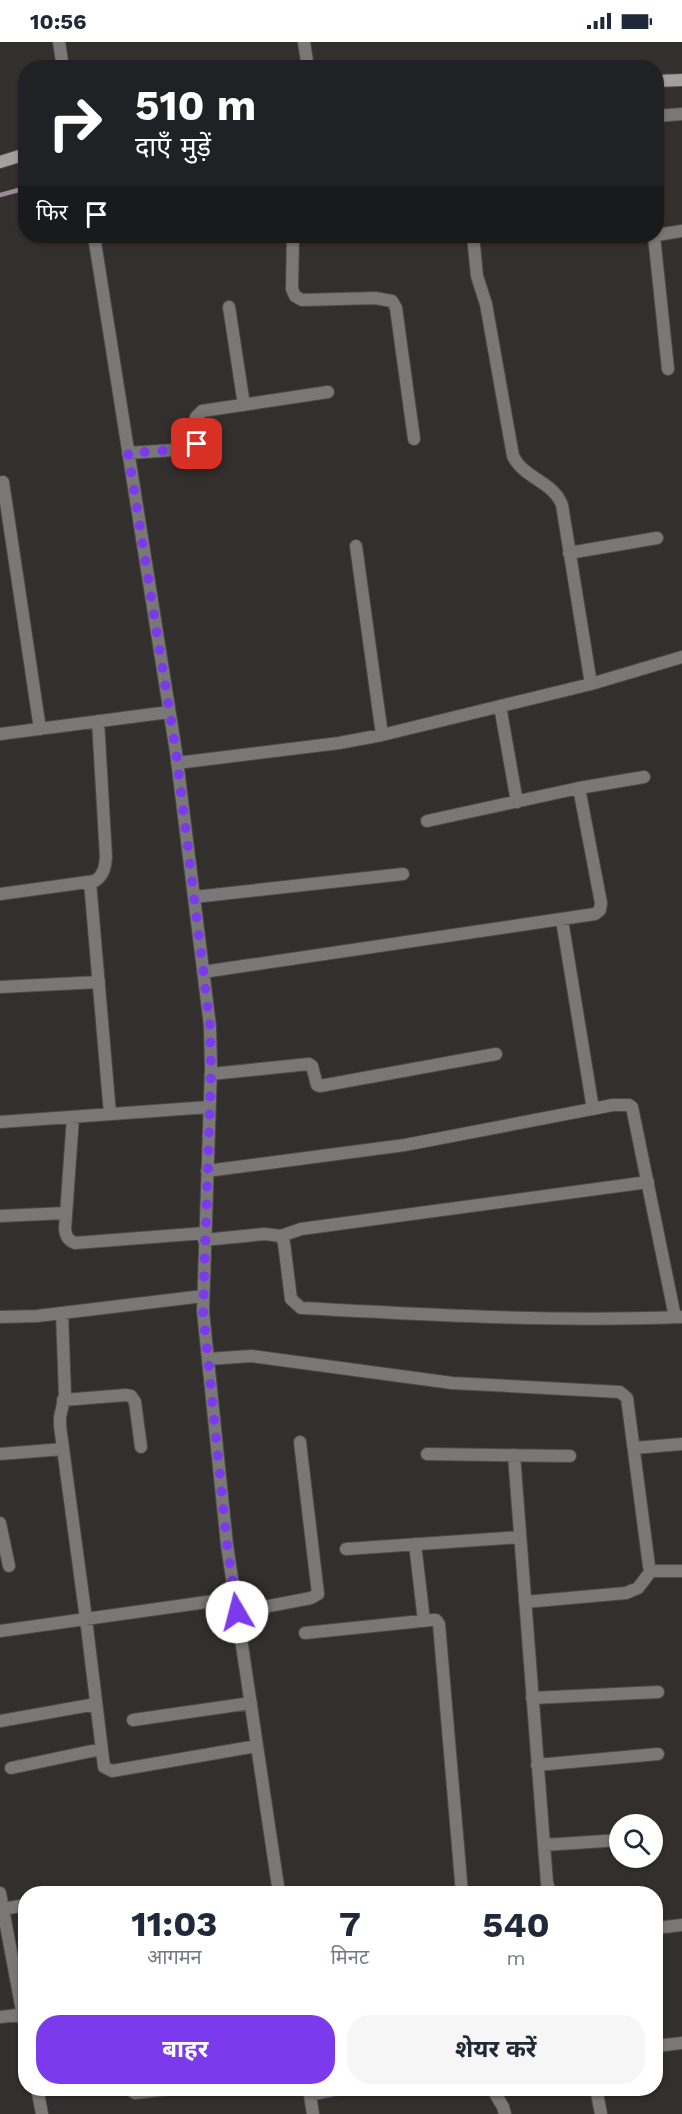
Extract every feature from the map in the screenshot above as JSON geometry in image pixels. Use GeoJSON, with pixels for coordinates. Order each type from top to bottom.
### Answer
{"type":"FeatureCollection","features":[{"type":"Feature","properties":{"kind":"street"},"geometry":{"type":"LineString","coordinates":[[59,42],[62,60]]}},
{"type":"Feature","properties":{"kind":"street"},"geometry":{"type":"LineString","coordinates":[[304,42],[307,60]]}},
{"type":"Feature","properties":{"kind":"street"},"geometry":{"type":"LineString","coordinates":[[664,81],[682,80]]}},
{"type":"Feature","properties":{"kind":"street"},"geometry":{"type":"LineString","coordinates":[[664,115],[682,114]]}},
{"type":"Feature","properties":{"kind":"street"},"geometry":{"type":"LineString","coordinates":[[0,162],[18,156]]}},
{"type":"Feature","properties":{"kind":"street"},"geometry":{"type":"LineString","coordinates":[[664,234],[682,231]]}},
{"type":"Feature","properties":{"kind":"street"},"geometry":{"type":"LineString","coordinates":[[95,243],[177,763],[210,1026],[211,1074],[202,1296],[227,1545],[278,1886]]}},
{"type":"Feature","properties":{"kind":"street"},"geometry":{"type":"LineString","coordinates":[[293,243],[292,289],[295,296],[302,300],[375,298],[392,302],[396,308],[414,439]]}},
{"type":"Feature","properties":{"kind":"street"},"geometry":{"type":"LineString","coordinates":[[474,243],[477,276],[486,304],[513,456],[522,470],[554,490],[559,497],[591,684]]}},
{"type":"Feature","properties":{"kind":"street"},"geometry":{"type":"LineString","coordinates":[[656,243],[668,369]]}},
{"type":"Feature","properties":{"kind":"street"},"geometry":{"type":"LineString","coordinates":[[229,307],[244,405]]}},
{"type":"Feature","properties":{"kind":"street"},"geometry":{"type":"LineString","coordinates":[[128,453],[189,449],[197,444],[196,417],[202,411],[328,392]]}},
{"type":"Feature","properties":{"kind":"street"},"geometry":{"type":"LineString","coordinates":[[3,482],[40,729]]}},
{"type":"Feature","properties":{"kind":"street"},"geometry":{"type":"LineString","coordinates":[[569,553],[657,538]]}},
{"type":"Feature","properties":{"kind":"street"},"geometry":{"type":"LineString","coordinates":[[356,546],[382,735]]}},
{"type":"Feature","properties":{"kind":"street"},"geometry":{"type":"LineString","coordinates":[[177,763],[339,743],[382,735],[591,684],[682,657]]}},
{"type":"Feature","properties":{"kind":"street"},"geometry":{"type":"LineString","coordinates":[[500,706],[517,801]]}},
{"type":"Feature","properties":{"kind":"street"},"geometry":{"type":"LineString","coordinates":[[0,734],[169,712]]}},
{"type":"Feature","properties":{"kind":"street"},"geometry":{"type":"LineString","coordinates":[[0,894],[90,882],[101,877],[106,867],[106,857],[98,721]]}},
{"type":"Feature","properties":{"kind":"street"},"geometry":{"type":"LineString","coordinates":[[427,821],[579,788],[644,777]]}},
{"type":"Feature","properties":{"kind":"street"},"geometry":{"type":"LineString","coordinates":[[203,972],[595,914],[600,910],[601,903],[579,788]]}},
{"type":"Feature","properties":{"kind":"street"},"geometry":{"type":"LineString","coordinates":[[194,897],[403,874]]}},
{"type":"Feature","properties":{"kind":"street"},"geometry":{"type":"LineString","coordinates":[[90,882],[110,1114]]}},
{"type":"Feature","properties":{"kind":"street"},"geometry":{"type":"LineString","coordinates":[[562,920],[592,1109]]}},
{"type":"Feature","properties":{"kind":"street"},"geometry":{"type":"LineString","coordinates":[[0,987],[99,982]]}},
{"type":"Feature","properties":{"kind":"street"},"geometry":{"type":"LineString","coordinates":[[211,1074],[309,1064],[312,1066],[317,1085],[320,1086],[496,1054]]}},
{"type":"Feature","properties":{"kind":"street"},"geometry":{"type":"LineString","coordinates":[[207,1171],[405,1145],[623,1104],[633,1107],[679,1317],[593,1320],[463,1317],[301,1308],[291,1299],[284,1243],[281,1236]]}},
{"type":"Feature","properties":{"kind":"street"},"geometry":{"type":"LineString","coordinates":[[0,1122],[209,1107]]}},
{"type":"Feature","properties":{"kind":"street"},"geometry":{"type":"LineString","coordinates":[[73,1117],[66,1236],[75,1243],[265,1234],[281,1236],[301,1229],[648,1182]]}},
{"type":"Feature","properties":{"kind":"street"},"geometry":{"type":"LineString","coordinates":[[0,1216],[66,1213]]}},
{"type":"Feature","properties":{"kind":"street"},"geometry":{"type":"LineString","coordinates":[[0,1317],[62,1313],[202,1296]]}},
{"type":"Feature","properties":{"kind":"street"},"geometry":{"type":"LineString","coordinates":[[62,1313],[65,1384],[60,1417],[104,1767],[112,1771],[257,1746]]}},
{"type":"Feature","properties":{"kind":"street"},"geometry":{"type":"LineString","coordinates":[[208,1359],[251,1356],[452,1383],[620,1392],[627,1398],[651,1571],[638,1588],[627,1593],[525,1602]]}},
{"type":"Feature","properties":{"kind":"street"},"geometry":{"type":"LineString","coordinates":[[63,1400],[132,1396],[135,1402],[141,1447]]}},
{"type":"Feature","properties":{"kind":"street"},"geometry":{"type":"LineString","coordinates":[[237,1612],[311,1598],[318,1594],[300,1442]]}},
{"type":"Feature","properties":{"kind":"street"},"geometry":{"type":"LineString","coordinates":[[634,1448],[682,1444]]}},
{"type":"Feature","properties":{"kind":"street"},"geometry":{"type":"LineString","coordinates":[[0,1454],[63,1449]]}},
{"type":"Feature","properties":{"kind":"street"},"geometry":{"type":"LineString","coordinates":[[427,1454],[570,1456]]}},
{"type":"Feature","properties":{"kind":"street"},"geometry":{"type":"LineString","coordinates":[[514,1455],[548,1886]]}},
{"type":"Feature","properties":{"kind":"street"},"geometry":{"type":"LineString","coordinates":[[0,1523],[9,1566]]}},
{"type":"Feature","properties":{"kind":"street"},"geometry":{"type":"LineString","coordinates":[[346,1549],[520,1538]]}},
{"type":"Feature","properties":{"kind":"street"},"geometry":{"type":"LineString","coordinates":[[415,1544],[423,1621]]}},
{"type":"Feature","properties":{"kind":"street"},"geometry":{"type":"LineString","coordinates":[[651,1571],[682,1571]]}},
{"type":"Feature","properties":{"kind":"street"},"geometry":{"type":"LineString","coordinates":[[0,1631],[235,1598]]}},
{"type":"Feature","properties":{"kind":"street"},"geometry":{"type":"LineString","coordinates":[[305,1633],[436,1620],[439,1624],[461,1886]]}},
{"type":"Feature","properties":{"kind":"street"},"geometry":{"type":"LineString","coordinates":[[532,1698],[658,1692]]}},
{"type":"Feature","properties":{"kind":"street"},"geometry":{"type":"LineString","coordinates":[[133,1720],[251,1703]]}},
{"type":"Feature","properties":{"kind":"street"},"geometry":{"type":"LineString","coordinates":[[0,1721],[96,1704]]}},
{"type":"Feature","properties":{"kind":"street"},"geometry":{"type":"LineString","coordinates":[[11,1768],[101,1749]]}},
{"type":"Feature","properties":{"kind":"street"},"geometry":{"type":"LineString","coordinates":[[537,1765],[658,1754]]}},
{"type":"Feature","properties":{"kind":"street"},"geometry":{"type":"LineString","coordinates":[[543,1845],[609,1841]]}},
{"type":"Feature","properties":{"kind":"street"},"geometry":{"type":"LineString","coordinates":[[0,1893],[3,1928],[18,1990]]}},
{"type":"Feature","properties":{"kind":"street"},"geometry":{"type":"LineString","coordinates":[[3,1909],[18,1906]]}},
{"type":"Feature","properties":{"kind":"street"},"geometry":{"type":"LineString","coordinates":[[663,1927],[682,1925]]}},
{"type":"Feature","properties":{"kind":"street"},"geometry":{"type":"LineString","coordinates":[[0,2017],[18,2016]]}},
{"type":"Feature","properties":{"kind":"street"},"geometry":{"type":"LineString","coordinates":[[663,2045],[682,2043]]}},
{"type":"Feature","properties":{"kind":"street"},"geometry":{"type":"LineString","coordinates":[[40,2096],[42,2114]]}},
{"type":"Feature","properties":{"kind":"street"},"geometry":{"type":"LineString","coordinates":[[310,2096],[313,2114]]}},
{"type":"Feature","properties":{"kind":"street"},"geometry":{"type":"LineString","coordinates":[[497,2096],[505,2114]]}},
{"type":"Feature","properties":{"kind":"street"},"geometry":{"type":"LineString","coordinates":[[598,2096],[601,2114]]}},
{"type":"Feature","properties":{"kind":"waterway"},"geometry":{"type":"LineString","coordinates":[[0,195],[18,190]]}},
{"type":"Feature","properties":{"kind":"route"},"geometry":{"type":"LineString","coordinates":[[197,444],[189,449],[128,453],[176,752],[210,1026],[211,1074],[202,1296],[227,1545],[237,1612]]}}]}
